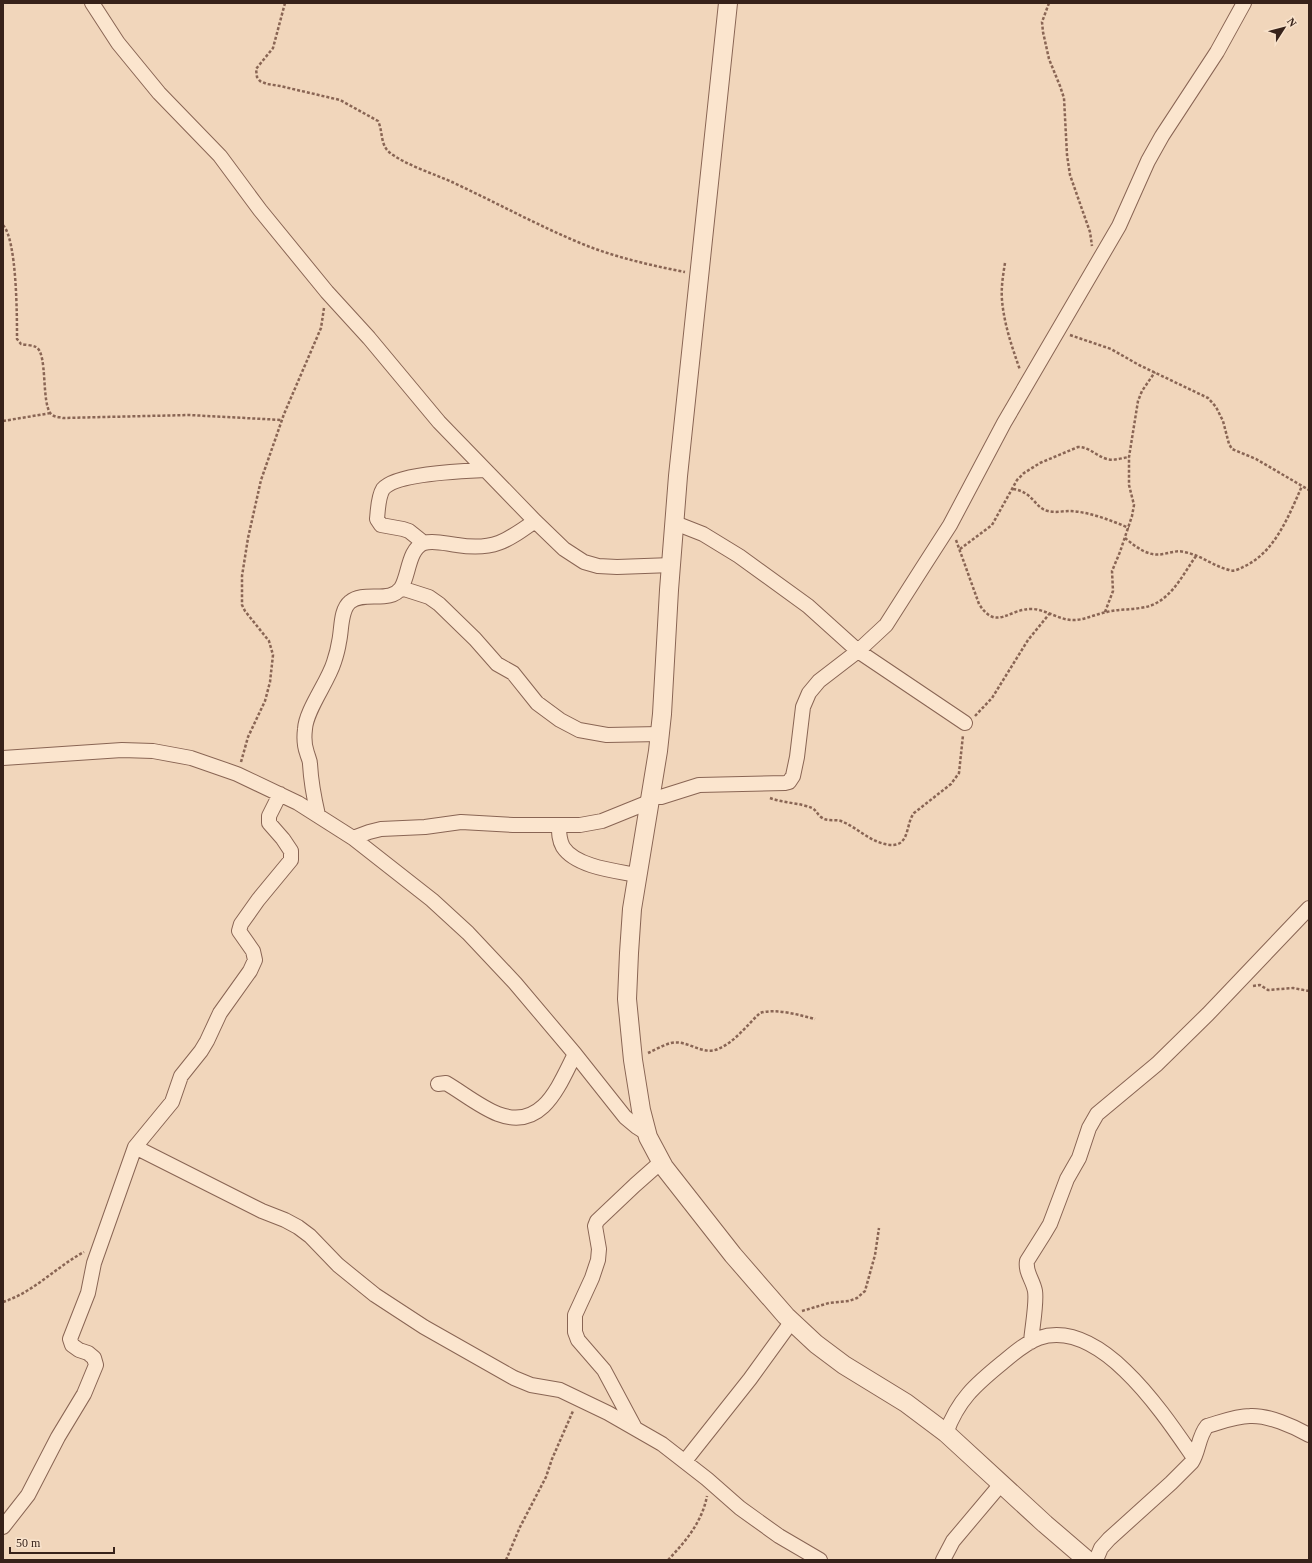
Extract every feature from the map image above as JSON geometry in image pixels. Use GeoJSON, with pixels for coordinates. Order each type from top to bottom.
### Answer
{"type":"FeatureCollection","features":[{"type":"Feature","properties":{"kind":"street"},"geometry":{"type":"LineString","coordinates":[[92,3],[123,48],[159,93],[220,156],[260,210],[327,292],[369,338],[440,422],[535,521],[564,549],[584,562],[598,566],[617,567],[672,565]]}},
{"type":"Feature","properties":{"kind":"street"},"geometry":{"type":"LineString","coordinates":[[728,3],[699,275],[675,523],[660,734],[632,909],[627,999],[633,1060],[641,1110],[648,1134],[661,1162],[699,1214],[789,1318],[816,1344],[844,1365],[906,1403],[946,1433],[1087,1560]]}},
{"type":"Feature","properties":{"kind":"street"},"geometry":{"type":"LineString","coordinates":[[353,838],[381,829],[425,827],[451,823],[477,822],[513,825],[580,825],[602,821],[650,799],[699,786],[789,782],[793,776],[798,757],[803,707],[810,693],[819,681],[858,651],[886,625],[950,525],[975,475],[1119,226],[1148,161],[1217,52],[1244,3]]}},
{"type":"Feature","properties":{"kind":"street"},"geometry":{"type":"LineString","coordinates":[[424,543],[409,531],[378,523],[377,519],[380,497],[384,489],[395,481],[403,479],[446,473],[485,470]]}},
{"type":"Feature","properties":{"kind":"street"},"geometry":{"type":"LineString","coordinates":[[318,815],[312,786],[310,763],[305,742],[305,727],[333,664],[345,608],[356,598],[366,596],[385,596],[394,594],[402,588],[415,550],[424,543],[432,542],[470,547],[486,547],[506,540],[535,521]]}},
{"type":"Feature","properties":{"kind":"street"},"geometry":{"type":"LineString","coordinates":[[675,523],[703,534],[739,556],[808,606],[858,651],[965,723]]}},
{"type":"Feature","properties":{"kind":"street"},"geometry":{"type":"LineString","coordinates":[[402,588],[429,597],[439,604],[475,639],[496,664],[513,673],[537,703],[560,720],[579,730],[607,735],[660,734]]}},
{"type":"Feature","properties":{"kind":"street"},"geometry":{"type":"LineString","coordinates":[[3,758],[122,750],[153,751],[191,758],[237,774],[298,803],[353,838],[432,900],[468,933],[515,983],[576,1054],[625,1117],[636,1127],[648,1134]]}},
{"type":"Feature","properties":{"kind":"street"},"geometry":{"type":"LineString","coordinates":[[3,1527],[28,1495],[58,1437],[84,1394],[96,1366],[94,1358],[88,1353],[79,1350],[72,1345],[70,1339],[88,1293],[94,1262],[135,1147],[172,1102],[181,1076],[201,1051],[220,1013],[250,971],[255,960],[253,951],[239,931],[241,924],[258,900],[291,860],[291,851],[269,823],[268,816],[280,794]]}},
{"type":"Feature","properties":{"kind":"street"},"geometry":{"type":"LineString","coordinates":[[559,826],[560,841],[564,848],[581,861],[606,870],[637,874]]}},
{"type":"Feature","properties":{"kind":"street"},"geometry":{"type":"LineString","coordinates":[[1031,1342],[1035,1298],[1026,1261],[1050,1224],[1067,1179],[1080,1158],[1092,1121],[1103,1108],[1127,1090],[1157,1064],[1229,992],[1309,908]]}},
{"type":"Feature","properties":{"kind":"street"},"geometry":{"type":"LineString","coordinates":[[438,1084],[446,1083],[499,1114],[515,1117],[527,1116],[540,1110],[548,1103],[560,1085],[576,1054]]}},
{"type":"Feature","properties":{"kind":"street"},"geometry":{"type":"LineString","coordinates":[[135,1147],[262,1212],[285,1220],[298,1227],[310,1236],[338,1265],[375,1295],[424,1327],[514,1378],[531,1385],[560,1390],[608,1413],[662,1444],[685,1461],[753,1518],[779,1536],[820,1560]]}},
{"type":"Feature","properties":{"kind":"street"},"geometry":{"type":"LineString","coordinates":[[635,1428],[604,1370],[578,1340],[574,1324],[575,1315],[592,1278],[598,1260],[599,1249],[595,1226],[597,1221],[634,1185],[661,1162]]}},
{"type":"Feature","properties":{"kind":"street"},"geometry":{"type":"LineString","coordinates":[[685,1461],[750,1380],[789,1318]]}},
{"type":"Feature","properties":{"kind":"street"},"geometry":{"type":"LineString","coordinates":[[946,1433],[952,1417],[962,1401],[977,1384],[1021,1347],[1039,1338],[1065,1336],[1083,1341],[1101,1350],[1116,1362],[1136,1382],[1194,1458]]}},
{"type":"Feature","properties":{"kind":"street"},"geometry":{"type":"LineString","coordinates":[[1096,1560],[1101,1548],[1109,1538],[1171,1483],[1194,1458],[1200,1436],[1207,1426],[1252,1415],[1284,1423],[1309,1435]]}},
{"type":"Feature","properties":{"kind":"street"},"geometry":{"type":"LineString","coordinates":[[943,1560],[953,1541],[1001,1484]]}},
{"type":"Feature","properties":{"kind":"path"},"geometry":{"type":"LineString","coordinates":[[285,3],[273,48],[256,69],[256,77],[260,81],[267,84],[340,100],[378,121],[381,128],[383,144],[389,152],[522,218],[581,244],[635,262],[699,275]]}},
{"type":"Feature","properties":{"kind":"path"},"geometry":{"type":"LineString","coordinates":[[1049,3],[1042,22],[1043,32],[1049,59],[1064,98],[1067,155],[1070,175],[1090,232],[1095,266]]}},
{"type":"Feature","properties":{"kind":"path"},"geometry":{"type":"LineString","coordinates":[[3,225],[9,239],[15,272],[18,321],[17,339],[21,344],[36,346],[39,350],[42,359],[47,404],[51,413],[55,416],[63,418],[189,415],[282,420]]}},
{"type":"Feature","properties":{"kind":"path"},"geometry":{"type":"LineString","coordinates":[[1005,263],[1002,282],[1002,300],[1009,336],[1026,385]]}},
{"type":"Feature","properties":{"kind":"path"},"geometry":{"type":"LineString","coordinates":[[237,774],[248,737],[265,701],[270,682],[272,655],[269,641],[245,612],[242,605],[242,576],[250,530],[262,480],[282,420],[320,328],[327,292]]}},
{"type":"Feature","properties":{"kind":"path"},"geometry":{"type":"LineString","coordinates":[[1059,329],[1111,349],[1208,398],[1216,407],[1223,421],[1232,449],[1256,459],[1309,490]]}},
{"type":"Feature","properties":{"kind":"path"},"geometry":{"type":"LineString","coordinates":[[1105,612],[1113,591],[1112,571],[1129,528],[1134,505],[1129,485],[1129,456],[1138,401],[1142,391],[1155,372]]}},
{"type":"Feature","properties":{"kind":"path"},"geometry":{"type":"LineString","coordinates":[[3,421],[51,413]]}},
{"type":"Feature","properties":{"kind":"path"},"geometry":{"type":"LineString","coordinates":[[960,549],[992,525],[1017,480],[1029,469],[1078,447],[1084,447],[1106,459],[1112,460],[1129,456]]}},
{"type":"Feature","properties":{"kind":"path"},"geometry":{"type":"LineString","coordinates":[[1125,538],[1132,544],[1149,553],[1162,554],[1179,551],[1203,557],[1229,570],[1236,570],[1254,562],[1266,551],[1281,530],[1302,486]]}},
{"type":"Feature","properties":{"kind":"path"},"geometry":{"type":"LineString","coordinates":[[1013,489],[1026,492],[1041,508],[1048,511],[1070,511],[1084,513],[1106,518],[1129,528]]}},
{"type":"Feature","properties":{"kind":"path"},"geometry":{"type":"LineString","coordinates":[[950,525],[979,604],[985,613],[991,618],[997,618],[1024,610],[1034,609],[1050,613],[1064,619],[1073,620],[1082,619],[1105,612],[1140,608],[1160,602],[1168,596],[1196,556]]}},
{"type":"Feature","properties":{"kind":"path"},"geometry":{"type":"LineString","coordinates":[[764,795],[782,802],[812,808],[821,817],[827,820],[839,820],[845,822],[861,833],[885,844],[895,845],[900,843],[905,838],[910,819],[914,813],[951,784],[959,773],[965,723],[978,713],[992,698],[1028,640],[1050,613]]}},
{"type":"Feature","properties":{"kind":"path"},"geometry":{"type":"LineString","coordinates":[[1229,992],[1260,985],[1268,990],[1293,988],[1309,991]]}},
{"type":"Feature","properties":{"kind":"path"},"geometry":{"type":"LineString","coordinates":[[633,1060],[671,1043],[684,1043],[709,1051],[718,1049],[734,1039],[760,1013],[766,1011],[796,1014],[815,1019]]}},
{"type":"Feature","properties":{"kind":"path"},"geometry":{"type":"LineString","coordinates":[[789,1318],[829,1303],[849,1301],[858,1298],[865,1291],[875,1254],[879,1228]]}},
{"type":"Feature","properties":{"kind":"path"},"geometry":{"type":"LineString","coordinates":[[3,1302],[12,1299],[46,1279],[74,1257],[101,1243]]}},
{"type":"Feature","properties":{"kind":"path"},"geometry":{"type":"LineString","coordinates":[[506,1560],[520,1527],[546,1477],[552,1459],[578,1399]]}},
{"type":"Feature","properties":{"kind":"path"},"geometry":{"type":"LineString","coordinates":[[668,1560],[682,1545],[697,1525],[705,1508],[708,1480]]}}]}
